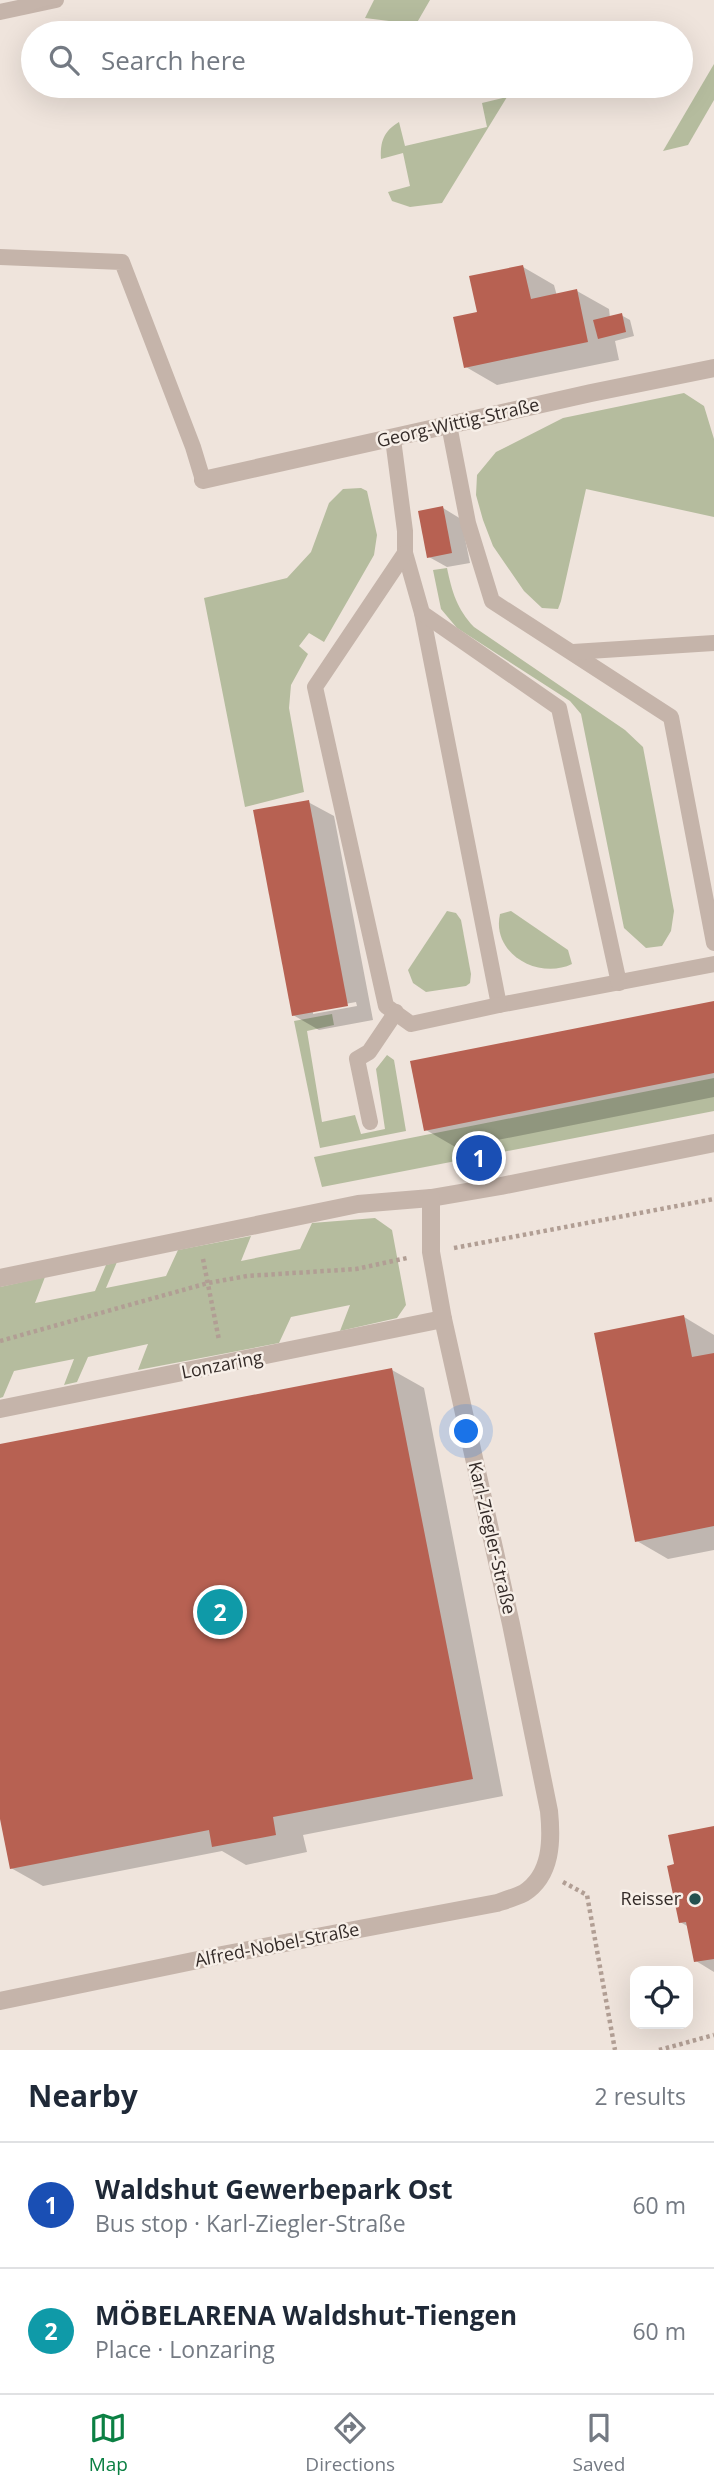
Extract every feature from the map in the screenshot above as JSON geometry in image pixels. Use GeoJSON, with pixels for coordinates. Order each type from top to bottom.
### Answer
{"type":"FeatureCollection","features":[{"type":"Feature","properties":{"kind":"street","name":"Georg-Wittig-Straße"},"geometry":{"type":"LineString","coordinates":[[203,480],[714,368]]}},
{"type":"Feature","properties":{"kind":"street"},"geometry":{"type":"LineString","coordinates":[[0,1278],[358,1204],[431,1198],[714,1143]]}},
{"type":"Feature","properties":{"kind":"street","name":"Karl-Ziegler-Straße"},"geometry":{"type":"LineString","coordinates":[[431,1198],[431,1252],[443,1319],[511,1624],[549,1811],[552,1842],[544,1871]]}},
{"type":"Feature","properties":{"kind":"street","name":"Lonzaring"},"geometry":{"type":"LineString","coordinates":[[0,1409],[443,1319]]}},
{"type":"Feature","properties":{"kind":"street","name":"Alfred-Nobel-Straße"},"geometry":{"type":"LineString","coordinates":[[0,2001],[222,1955],[497,1903],[525,1892],[544,1871]]}},
{"type":"Feature","properties":{"kind":"lane"},"geometry":{"type":"LineString","coordinates":[[0,12],[55,0]]}},
{"type":"Feature","properties":{"kind":"lane"},"geometry":{"type":"LineString","coordinates":[[0,257],[122,262],[193,447],[203,480]]}},
{"type":"Feature","properties":{"kind":"lane"},"geometry":{"type":"LineString","coordinates":[[449,425],[468,523],[492,601],[671,717],[714,943]]}},
{"type":"Feature","properties":{"kind":"lane"},"geometry":{"type":"LineString","coordinates":[[393,439],[405,531],[405,553],[422,613],[499,1005]]}},
{"type":"Feature","properties":{"kind":"lane"},"geometry":{"type":"LineString","coordinates":[[405,553],[315,687],[386,1006],[411,1024],[714,964]]}},
{"type":"Feature","properties":{"kind":"lane"},"geometry":{"type":"LineString","coordinates":[[422,613],[559,708],[619,983]]}},
{"type":"Feature","properties":{"kind":"lane"},"geometry":{"type":"LineString","coordinates":[[573,652],[714,643]]}},
{"type":"Feature","properties":{"kind":"lane"},"geometry":{"type":"LineString","coordinates":[[340,1062],[357,1059],[369,1052],[396,1012]]}},
{"type":"Feature","properties":{"kind":"lane"},"geometry":{"type":"LineString","coordinates":[[357,1059],[370,1122]]}},
{"type":"Feature","properties":{"kind":"path"},"geometry":{"type":"LineString","coordinates":[[0,1341],[208,1283],[247,1276],[356,1269],[431,1252],[714,1199]]}},
{"type":"Feature","properties":{"kind":"path"},"geometry":{"type":"LineString","coordinates":[[198,1238],[224,1364]]}},
{"type":"Feature","properties":{"kind":"path"},"geometry":{"type":"LineString","coordinates":[[544,1871],[587,1895],[615,2050]]}},
{"type":"Feature","properties":{"kind":"path"},"geometry":{"type":"LineString","coordinates":[[659,2050],[714,2035]]}},
{"type":"Feature","properties":{"kind":"green space"},"geometry":{"type":"Polygon","coordinates":[[[374,0],[430,0],[418,21],[365,18],[374,0]]]}},
{"type":"Feature","properties":{"kind":"green space"},"geometry":{"type":"Polygon","coordinates":[[[714,64],[714,100],[688,145],[663,151],[714,64]]]}},
{"type":"Feature","properties":{"kind":"green space"},"geometry":{"type":"Polygon","coordinates":[[[506,98],[442,203],[410,207],[392,201],[388,192],[410,186],[403,153],[381,159],[381,147],[386,133],[399,122],[405,146],[487,127],[482,103],[506,98]]]}},
{"type":"Feature","properties":{"kind":"green space"},"geometry":{"type":"Polygon","coordinates":[[[684,393],[704,406],[714,439],[714,517],[586,489],[561,601],[558,609],[542,608],[524,591],[493,546],[476,495],[477,475],[496,452],[563,418],[684,393]]]}},
{"type":"Feature","properties":{"kind":"green space"},"geometry":{"type":"Polygon","coordinates":[[[361,488],[367,491],[377,535],[374,555],[324,642],[309,633],[299,646],[308,654],[291,685],[289,708],[304,792],[245,807],[204,598],[287,578],[311,552],[329,503],[343,489],[361,488]]]}},
{"type":"Feature","properties":{"kind":"green space"},"geometry":{"type":"Polygon","coordinates":[[[447,568],[456,600],[474,627],[625,730],[643,747],[674,911],[671,931],[662,946],[646,948],[624,928],[581,714],[570,701],[457,628],[441,609],[433,570],[447,568]]]}},
{"type":"Feature","properties":{"kind":"green space"},"geometry":{"type":"Polygon","coordinates":[[[447,911],[456,913],[461,920],[471,974],[470,983],[466,986],[426,992],[413,983],[408,970],[447,911]]]}},
{"type":"Feature","properties":{"kind":"green space"},"geometry":{"type":"Polygon","coordinates":[[[511,911],[568,950],[572,964],[546,969],[532,966],[510,952],[499,928],[500,914],[511,911]]]}},
{"type":"Feature","properties":{"kind":"green space"},"geometry":{"type":"Polygon","coordinates":[[[332,1014],[334,1025],[307,1031],[322,1122],[355,1115],[361,1134],[385,1129],[376,1069],[387,1055],[394,1060],[406,1131],[320,1148],[294,1021],[332,1014]]]}},
{"type":"Feature","properties":{"kind":"green space"},"geometry":{"type":"Polygon","coordinates":[[[714,1078],[714,1111],[322,1187],[314,1157],[714,1078]]]}},
{"type":"Feature","properties":{"kind":"green space"},"geometry":{"type":"Polygon","coordinates":[[[375,1218],[392,1230],[406,1305],[397,1318],[340,1331],[350,1305],[291,1317],[279,1343],[138,1370],[148,1344],[88,1357],[77,1382],[64,1385],[74,1359],[14,1371],[3,1397],[0,1398],[0,1287],[45,1277],[35,1303],[95,1291],[106,1265],[117,1262],[106,1288],[166,1276],[178,1250],[251,1236],[241,1261],[300,1249],[312,1223],[375,1218]]]}},
{"type":"Feature","properties":{"kind":"building"},"geometry":{"type":"Polygon","coordinates":[[[523,265],[531,299],[577,289],[588,342],[464,368],[453,317],[477,312],[469,276],[523,265]]]}},
{"type":"Feature","properties":{"kind":"building"},"geometry":{"type":"Polygon","coordinates":[[[622,313],[626,332],[598,339],[593,320],[622,313]]]}},
{"type":"Feature","properties":{"kind":"building"},"geometry":{"type":"Polygon","coordinates":[[[443,506],[452,553],[427,558],[418,511],[443,506]]]}},
{"type":"Feature","properties":{"kind":"building"},"geometry":{"type":"Polygon","coordinates":[[[309,800],[348,1006],[292,1016],[253,810],[309,800]]]}},
{"type":"Feature","properties":{"kind":"building"},"geometry":{"type":"Polygon","coordinates":[[[714,1001],[714,1073],[424,1131],[410,1061],[714,1001]]]}},
{"type":"Feature","properties":{"kind":"building"},"geometry":{"type":"Polygon","coordinates":[[[684,1315],[692,1357],[714,1353],[714,1526],[635,1542],[594,1333],[684,1315]]]}},
{"type":"Feature","properties":{"kind":"building"},"geometry":{"type":"Polygon","coordinates":[[[392,1368],[473,1779],[273,1817],[276,1835],[212,1847],[209,1830],[10,1869],[0,1819],[0,1444],[392,1368]]]}},
{"type":"Feature","properties":{"kind":"building"},"geometry":{"type":"Polygon","coordinates":[[[714,1826],[714,1959],[694,1962],[686,1922],[679,1923],[667,1866],[674,1864],[668,1835],[714,1826]]]}},
{"type":"Feature","properties":{"kind":"place","name":"Waldshut Gewerbepark Ost"},"geometry":{"type":"Point","coordinates":[479,1158]}},
{"type":"Feature","properties":{"kind":"place","name":"MÖBELARENA Waldshut-Tiengen"},"geometry":{"type":"Point","coordinates":[220,1612]}},
{"type":"Feature","properties":{"kind":"place","name":"Reisser"},"geometry":{"type":"Point","coordinates":[695,1899]}}]}
